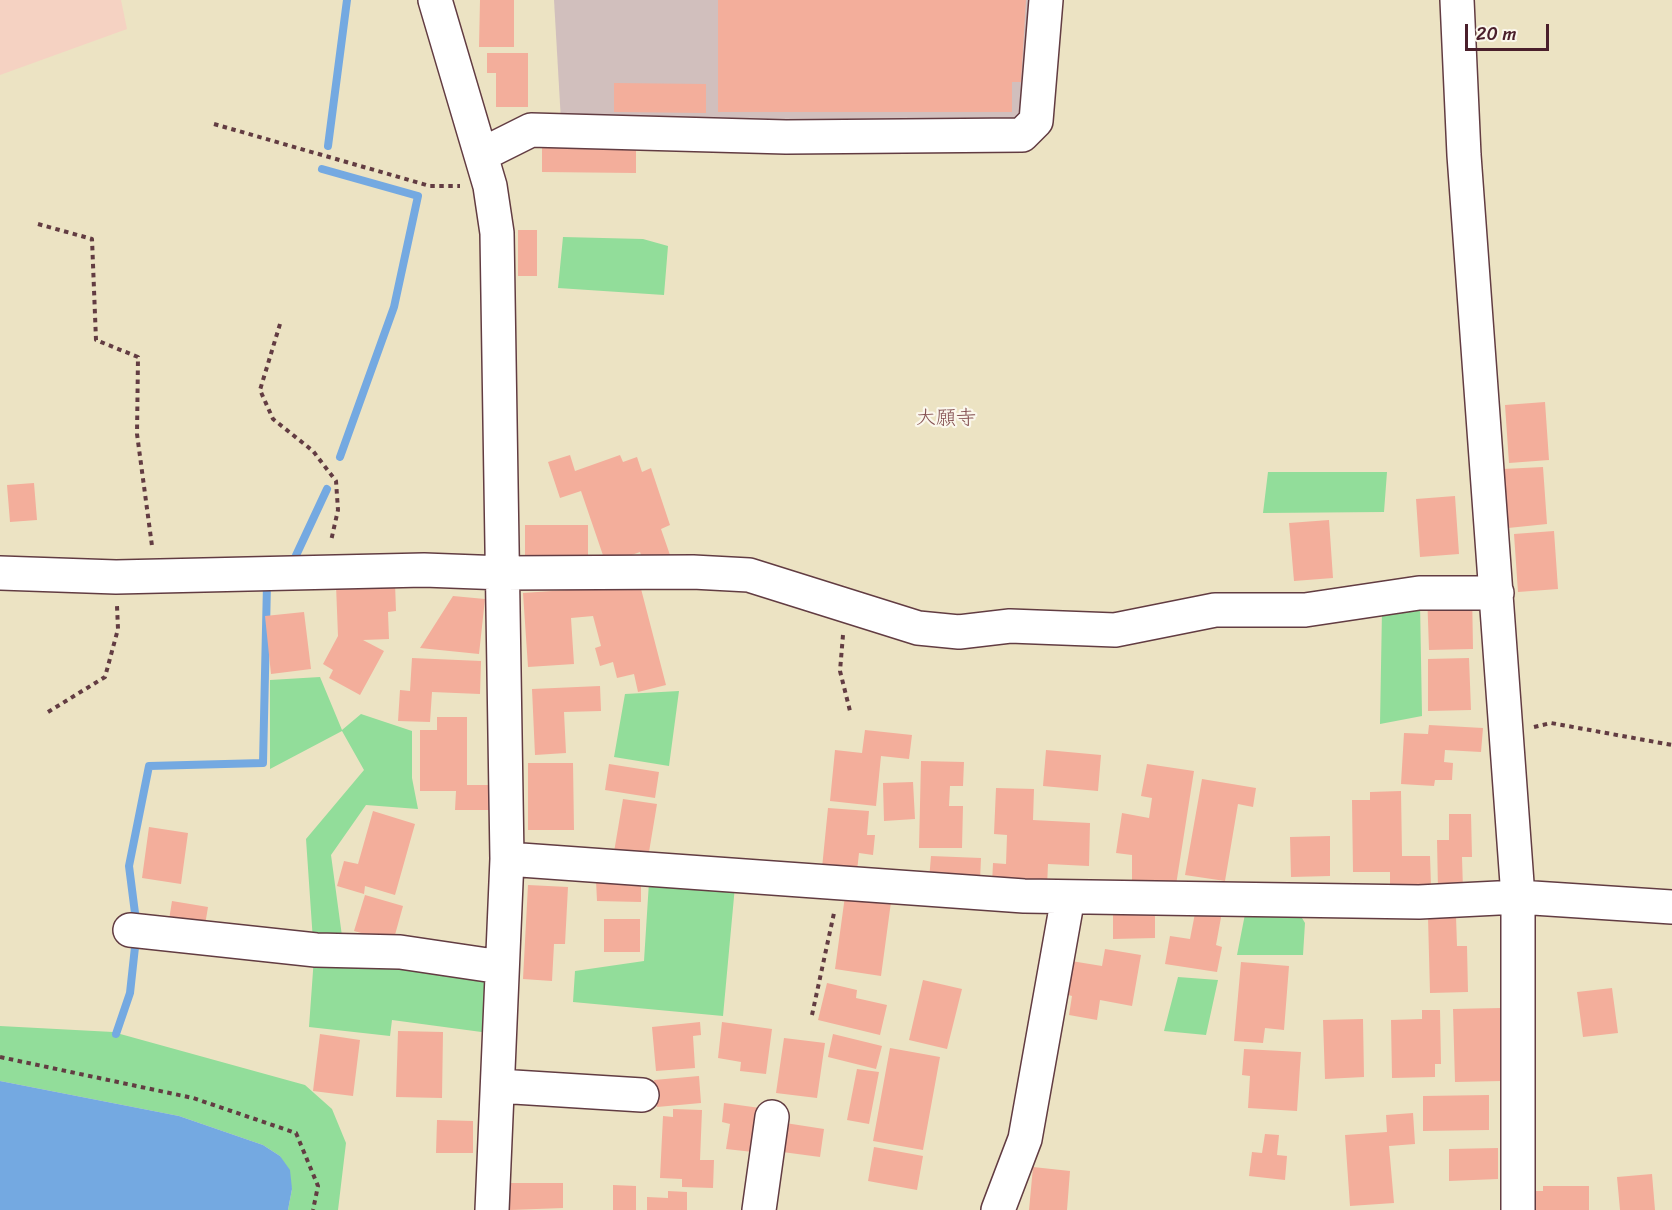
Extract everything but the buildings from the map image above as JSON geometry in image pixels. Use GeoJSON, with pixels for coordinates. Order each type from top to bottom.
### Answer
{"type":"FeatureCollection","features":[{"type":"Feature","properties":{"kind":"street"},"geometry":{"type":"LineString","coordinates":[[435,0],[490,186],[497,233],[507,859],[492,1210]]}},
{"type":"Feature","properties":{"kind":"street"},"geometry":{"type":"LineString","coordinates":[[481,155],[531,130],[786,136],[1022,135],[1036,121],[1046,0]]}},
{"type":"Feature","properties":{"kind":"street"},"geometry":{"type":"LineString","coordinates":[[1457,0],[1465,167],[1518,897],[1518,1210]]}},
{"type":"Feature","properties":{"kind":"street"},"geometry":{"type":"LineString","coordinates":[[0,573],[116,577],[424,570],[504,573],[693,572],[749,575],[918,628],[959,632],[1010,626],[1115,630],[1215,610],[1305,610],[1419,593],[1497,593]]}},
{"type":"Feature","properties":{"kind":"street"},"geometry":{"type":"LineString","coordinates":[[507,859],[1024,896],[1419,902],[1518,897],[1672,907]]}},
{"type":"Feature","properties":{"kind":"street"},"geometry":{"type":"LineString","coordinates":[[998,1210],[1025,1139],[1068,897]]}},
{"type":"Feature","properties":{"kind":"street"},"geometry":{"type":"LineString","coordinates":[[130,930],[316,950],[400,952],[501,967]]}},
{"type":"Feature","properties":{"kind":"street"},"geometry":{"type":"LineString","coordinates":[[498,1086],[642,1095]]}},
{"type":"Feature","properties":{"kind":"street"},"geometry":{"type":"LineString","coordinates":[[759,1210],[772,1117]]}},
{"type":"Feature","properties":{"kind":"path"},"geometry":{"type":"LineString","coordinates":[[214,124],[430,186],[490,186]]}},
{"type":"Feature","properties":{"kind":"path"},"geometry":{"type":"LineString","coordinates":[[38,224],[92,239],[96,340],[138,357],[137,434],[156,576]]}},
{"type":"Feature","properties":{"kind":"path"},"geometry":{"type":"LineString","coordinates":[[280,324],[260,390],[273,419],[313,451],[336,481],[338,510],[323,573]]}},
{"type":"Feature","properties":{"kind":"path"},"geometry":{"type":"LineString","coordinates":[[48,712],[105,677],[118,629],[116,577]]}},
{"type":"Feature","properties":{"kind":"path"},"geometry":{"type":"LineString","coordinates":[[846,605],[840,671],[850,711]]}},
{"type":"Feature","properties":{"kind":"path"},"geometry":{"type":"LineString","coordinates":[[1507,733],[1551,723],[1672,745]]}},
{"type":"Feature","properties":{"kind":"path"},"geometry":{"type":"LineString","coordinates":[[812,1015],[840,883]]}},
{"type":"Feature","properties":{"kind":"path"},"geometry":{"type":"LineString","coordinates":[[0,1057],[193,1098],[296,1133],[318,1186],[312,1210]]}},
{"type":"Feature","properties":{"kind":"shaded area"},"geometry":{"type":"Polygon","coordinates":[[[0,0],[121,0],[127,29],[0,75],[0,0]]]}},
{"type":"Feature","properties":{"kind":"shaded area"},"geometry":{"type":"Polygon","coordinates":[[[554,0],[1038,0],[1028,124],[561,121],[554,0]]]}},
{"type":"Feature","properties":{"kind":"green space"},"geometry":{"type":"Polygon","coordinates":[[[563,237],[643,239],[668,246],[664,295],[558,288],[563,237]]]}},
{"type":"Feature","properties":{"kind":"green space"},"geometry":{"type":"Polygon","coordinates":[[[1268,472],[1387,472],[1384,512],[1263,513],[1268,472]]]}},
{"type":"Feature","properties":{"kind":"green space"},"geometry":{"type":"Polygon","coordinates":[[[1420,602],[1422,716],[1380,724],[1382,610],[1420,602]]]}},
{"type":"Feature","properties":{"kind":"green space"},"geometry":{"type":"Polygon","coordinates":[[[320,677],[342,730],[361,714],[412,731],[412,778],[418,809],[366,805],[331,855],[342,936],[313,941],[306,839],[364,770],[342,731],[270,769],[270,680],[320,677]]]}},
{"type":"Feature","properties":{"kind":"green space"},"geometry":{"type":"Polygon","coordinates":[[[679,691],[669,766],[614,757],[625,694],[679,691]]]}},
{"type":"Feature","properties":{"kind":"green space"},"geometry":{"type":"Polygon","coordinates":[[[649,882],[735,886],[723,1016],[573,1002],[575,971],[644,961],[649,882]]]}},
{"type":"Feature","properties":{"kind":"green space"},"geometry":{"type":"Polygon","coordinates":[[[1296,908],[1305,923],[1303,955],[1237,955],[1246,909],[1296,908]]]}},
{"type":"Feature","properties":{"kind":"green space"},"geometry":{"type":"Polygon","coordinates":[[[314,957],[492,979],[489,1033],[392,1020],[390,1036],[309,1027],[314,957]]]}},
{"type":"Feature","properties":{"kind":"green space"},"geometry":{"type":"Polygon","coordinates":[[[1178,977],[1218,980],[1206,1035],[1164,1031],[1178,977]]]}},
{"type":"Feature","properties":{"kind":"green space"},"geometry":{"type":"Polygon","coordinates":[[[0,1026],[113,1032],[305,1085],[332,1109],[346,1143],[338,1210],[288,1210],[292,1189],[280,1156],[263,1145],[179,1116],[0,1081],[0,1026]]]}},
{"type":"Feature","properties":{"kind":"water"},"geometry":{"type":"Polygon","coordinates":[[[0,1081],[179,1116],[263,1145],[280,1156],[290,1170],[292,1189],[288,1210],[0,1210],[0,1081]]]}},
{"type":"Feature","properties":{"kind":"waterway"},"geometry":{"type":"LineString","coordinates":[[328,146],[347,0]]}},
{"type":"Feature","properties":{"kind":"waterway"},"geometry":{"type":"LineString","coordinates":[[322,169],[418,196],[394,307],[340,457]]}},
{"type":"Feature","properties":{"kind":"waterway"},"geometry":{"type":"LineString","coordinates":[[292,564],[327,489]]}},
{"type":"Feature","properties":{"kind":"waterway"},"geometry":{"type":"LineString","coordinates":[[136,921],[129,866],[149,766],[263,763],[267,584]]}},
{"type":"Feature","properties":{"kind":"waterway"},"geometry":{"type":"LineString","coordinates":[[116,1034],[130,993],[135,947]]}},
{"type":"Feature","properties":{"kind":"district","name":"大願寺"},"geometry":{"type":"Point","coordinates":[946,419]}}]}
